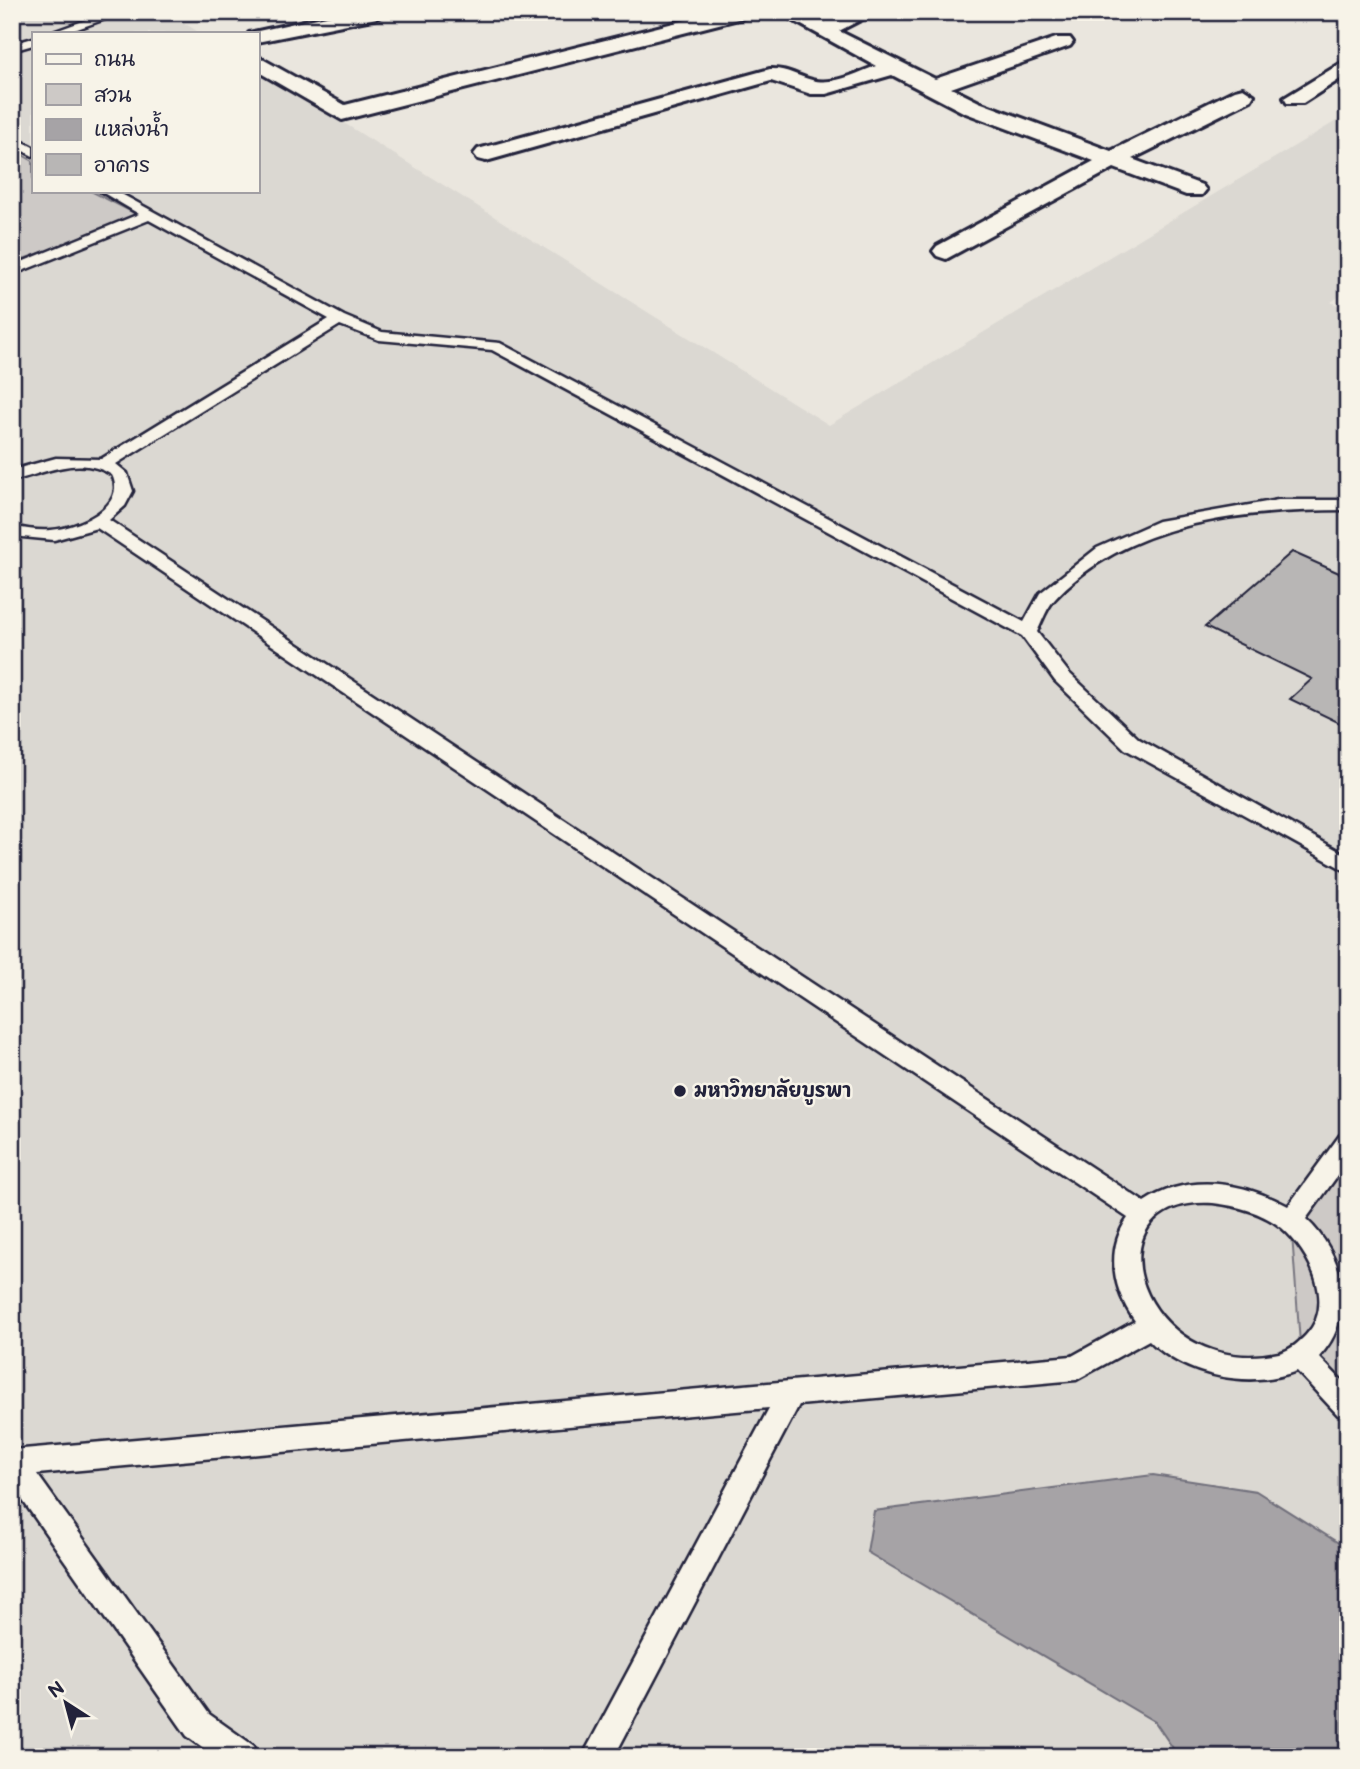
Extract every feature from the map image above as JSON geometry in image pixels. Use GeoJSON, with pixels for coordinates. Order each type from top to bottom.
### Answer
{"type":"FeatureCollection","features":[{"type":"Feature","properties":{"kind":"street"},"geometry":{"type":"LineString","coordinates":[[259,36],[377,12]]}},
{"type":"Feature","properties":{"kind":"street"},"geometry":{"type":"LineString","coordinates":[[259,63],[342,113],[743,12]]}},
{"type":"Feature","properties":{"kind":"street"},"geometry":{"type":"LineString","coordinates":[[788,12],[891,68],[971,107],[1194,191]]}},
{"type":"Feature","properties":{"kind":"street"},"geometry":{"type":"LineString","coordinates":[[823,30],[866,12]]}},
{"type":"Feature","properties":{"kind":"street"},"geometry":{"type":"LineString","coordinates":[[931,88],[1063,42]]}},
{"type":"Feature","properties":{"kind":"street"},"geometry":{"type":"LineString","coordinates":[[1295,98],[1348,65]]}},
{"type":"Feature","properties":{"kind":"street"},"geometry":{"type":"LineString","coordinates":[[486,154],[770,75],[787,75],[816,88],[828,88],[891,68]]}},
{"type":"Feature","properties":{"kind":"street"},"geometry":{"type":"LineString","coordinates":[[946,251],[1114,159],[1243,95]]}},
{"type":"Feature","properties":{"kind":"lane"},"geometry":{"type":"LineString","coordinates":[[60,32],[120,12]]}},
{"type":"Feature","properties":{"kind":"lane"},"geometry":{"type":"LineString","coordinates":[[12,48],[32,41]]}},
{"type":"Feature","properties":{"kind":"lane"},"geometry":{"type":"LineString","coordinates":[[12,140],[32,151]]}},
{"type":"Feature","properties":{"kind":"lane"},"geometry":{"type":"LineString","coordinates":[[109,192],[339,319],[379,336],[495,346],[1028,632],[1062,677],[1132,744],[1348,865]]}},
{"type":"Feature","properties":{"kind":"lane"},"geometry":{"type":"LineString","coordinates":[[12,271],[151,214]]}},
{"type":"Feature","properties":{"kind":"lane"},"geometry":{"type":"LineString","coordinates":[[104,464],[339,319]]}},
{"type":"Feature","properties":{"kind":"lane"},"geometry":{"type":"LineString","coordinates":[[12,531],[42,535],[68,532],[98,521],[109,514],[124,496],[125,484],[117,473],[104,464],[76,460],[16,469]]}},
{"type":"Feature","properties":{"kind":"lane"},"geometry":{"type":"LineString","coordinates":[[1028,632],[1046,597],[1103,552],[1164,525],[1278,505],[1348,505]]}},
{"type":"Feature","properties":{"kind":"lane"},"geometry":{"type":"LineString","coordinates":[[98,521],[1144,1215]]}},
{"type":"Feature","properties":{"kind":"lane"},"geometry":{"type":"LineString","coordinates":[[1291,1221],[1348,1142]]}},
{"type":"Feature","properties":{"kind":"lane"},"geometry":{"type":"LineString","coordinates":[[1201,1192],[1228,1193],[1251,1200],[1291,1221],[1315,1247],[1333,1290],[1330,1321],[1314,1346],[1301,1357],[1269,1368],[1216,1365],[1181,1350],[1152,1325],[1133,1297],[1125,1266],[1129,1237],[1144,1215],[1169,1199],[1201,1192]]}},
{"type":"Feature","properties":{"kind":"lane"},"geometry":{"type":"LineString","coordinates":[[12,1463],[1076,1368],[1152,1325]]}},
{"type":"Feature","properties":{"kind":"lane"},"geometry":{"type":"LineString","coordinates":[[1301,1357],[1348,1406]]}},
{"type":"Feature","properties":{"kind":"lane"},"geometry":{"type":"LineString","coordinates":[[597,1757],[791,1393]]}},
{"type":"Feature","properties":{"kind":"lane"},"geometry":{"type":"LineString","coordinates":[[12,1463],[198,1724],[243,1757]]}},
{"type":"Feature","properties":{"kind":"shaded area","name":"มหาวิทยาลัยบูรพา"},"geometry":{"type":"Polygon","coordinates":[[[12,12],[167,12],[198,32],[32,32],[32,192],[259,192],[259,70],[829,425],[1348,114],[1348,291],[1331,302],[1348,310],[1348,1757],[12,1757],[12,12]]]}},
{"type":"Feature","properties":{"kind":"green space"},"geometry":{"type":"Polygon","coordinates":[[[12,149],[32,160],[32,192],[93,192],[134,213],[151,214],[12,263],[12,149]]]}},
{"type":"Feature","properties":{"kind":"green space"},"geometry":{"type":"Polygon","coordinates":[[[1348,1163],[1348,1406],[1301,1357],[1291,1221],[1348,1163]]]}},
{"type":"Feature","properties":{"kind":"water"},"geometry":{"type":"Polygon","coordinates":[[[1153,1475],[1256,1491],[1348,1549],[1348,1757],[1179,1757],[1155,1722],[867,1552],[874,1511],[1153,1475]]]}},
{"type":"Feature","properties":{"kind":"building"},"geometry":{"type":"Polygon","coordinates":[[[1292,552],[1348,577],[1348,727],[1290,699],[1312,679],[1205,627],[1292,552]]]}},
{"type":"Feature","properties":{"kind":"place","name":"มหาวิทยาลัยบูรพา"},"geometry":{"type":"Point","coordinates":[680,1091]}}]}
